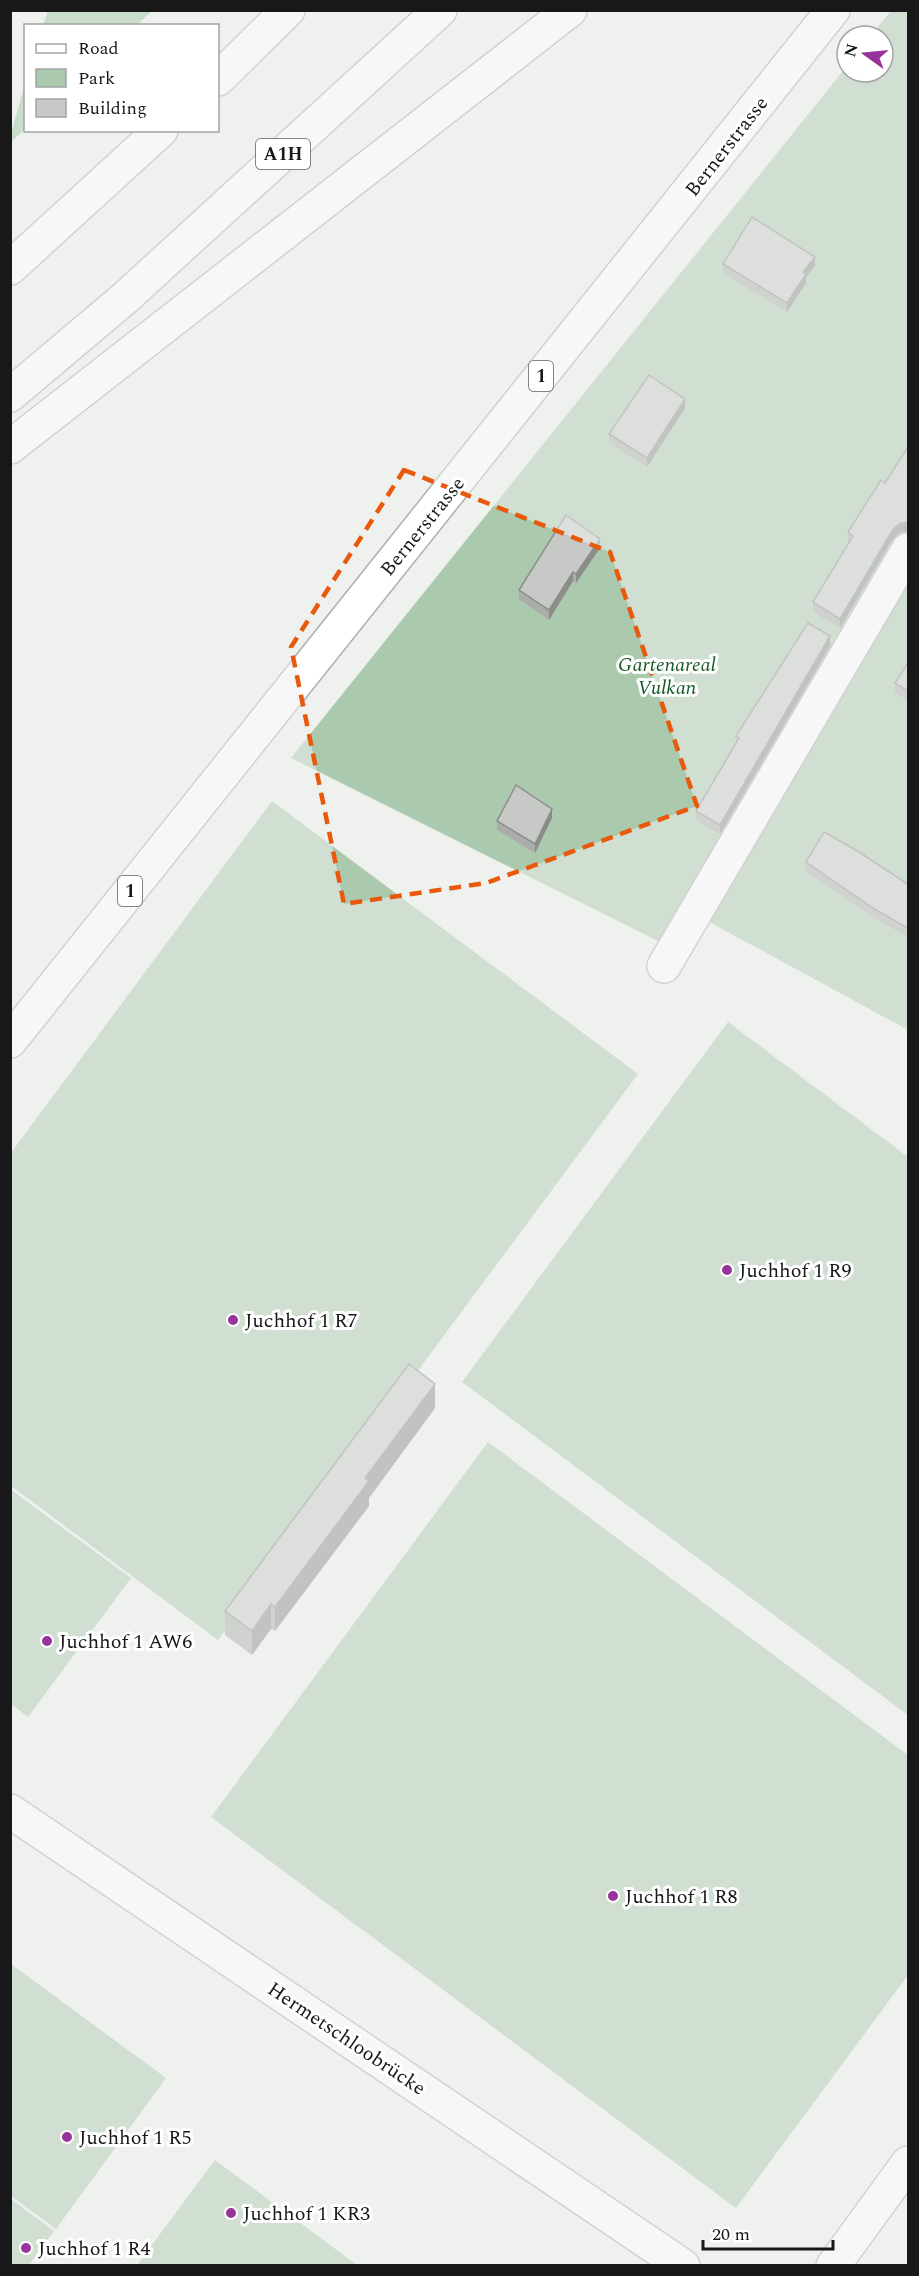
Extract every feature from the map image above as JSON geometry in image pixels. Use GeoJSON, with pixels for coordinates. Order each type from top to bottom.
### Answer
{"type":"FeatureCollection","features":[{"type":"Feature","properties":{"kind":"main road"},"geometry":{"type":"LineString","coordinates":[[219,78],[288,10]]}},
{"type":"Feature","properties":{"kind":"main road","name":"A1H"},"geometry":{"type":"LineString","coordinates":[[10,395],[125,297],[440,10]]}},
{"type":"Feature","properties":{"kind":"main road"},"geometry":{"type":"LineString","coordinates":[[10,447],[570,10]]}},
{"type":"Feature","properties":{"kind":"main road","name":"Bernerstrasse"},"geometry":{"type":"LineString","coordinates":[[10,1041],[833,10]]}},
{"type":"Feature","properties":{"kind":"main road"},"geometry":{"type":"LineString","coordinates":[[10,268],[159,132]]}},
{"type":"Feature","properties":{"kind":"main road"},"geometry":{"type":"LineString","coordinates":[[664,966],[909,550]]}},
{"type":"Feature","properties":{"kind":"main road","name":"Hermetschloobrücke"},"geometry":{"type":"LineString","coordinates":[[10,1811],[683,2265]]}},
{"type":"Feature","properties":{"kind":"main road"},"geometry":{"type":"LineString","coordinates":[[832,2265],[909,2163]]}},
{"type":"Feature","properties":{"kind":"highlighted area"},"geometry":{"type":"Polygon","coordinates":[[[404,470],[610,552],[697,806],[486,883],[344,904],[291,647],[404,470]]]}},
{"type":"Feature","properties":{"kind":"green space"},"geometry":{"type":"Polygon","coordinates":[[[48,10],[152,11],[138,24],[43,24],[48,10]]]}},
{"type":"Feature","properties":{"kind":"green space","name":"Gartenareal Vulkan"},"geometry":{"type":"Polygon","coordinates":[[[891,11],[908,11],[908,1030],[702,918],[682,953],[291,758],[835,81],[835,84],[895,84],[895,24],[880,24],[891,11]]]}},
{"type":"Feature","properties":{"kind":"green space"},"geometry":{"type":"Polygon","coordinates":[[[24,88],[24,130],[11,142],[11,133],[24,88]]]}},
{"type":"Feature","properties":{"kind":"green space","name":"Juchhof 1 R7"},"geometry":{"type":"Polygon","coordinates":[[[272,801],[638,1074],[218,1640],[11,1486],[10,1154],[272,801]]]}},
{"type":"Feature","properties":{"kind":"green space","name":"Juchhof 1 R9"},"geometry":{"type":"Polygon","coordinates":[[[728,1022],[908,1157],[908,1715],[462,1382],[728,1022]]]}},
{"type":"Feature","properties":{"kind":"green space","name":"Juchhof 1 R8"},"geometry":{"type":"Polygon","coordinates":[[[488,1442],[908,1755],[908,1975],[736,2208],[211,1817],[488,1442]]]}},
{"type":"Feature","properties":{"kind":"green space","name":"Juchhof 1 AW6"},"geometry":{"type":"Polygon","coordinates":[[[10,1489],[131,1578],[28,1717],[11,1704],[10,1489]]]}},
{"type":"Feature","properties":{"kind":"green space","name":"Juchhof 1 R5"},"geometry":{"type":"Polygon","coordinates":[[[11,1964],[166,2078],[56,2229],[11,2196],[11,1964]]]}},
{"type":"Feature","properties":{"kind":"green space","name":"Juchhof 1 KR3"},"geometry":{"type":"Polygon","coordinates":[[[215,2160],[357,2265],[137,2265],[215,2160]]]}},
{"type":"Feature","properties":{"kind":"green space","name":"Juchhof 1 R4"},"geometry":{"type":"Polygon","coordinates":[[[11,2199],[54,2231],[29,2265],[11,2265],[11,2199]]]}},
{"type":"Feature","properties":{"kind":"building"},"geometry":{"type":"Polygon","coordinates":[[[752,217],[815,257],[803,272],[806,274],[787,303],[723,264],[752,217]]]}},
{"type":"Feature","properties":{"kind":"building"},"geometry":{"type":"Polygon","coordinates":[[[649,375],[685,399],[647,458],[609,434],[649,375]]]}},
{"type":"Feature","properties":{"kind":"building"},"geometry":{"type":"Polygon","coordinates":[[[909,445],[909,522],[899,524],[892,531],[840,619],[813,602],[853,536],[848,532],[881,480],[885,483],[909,445]]]}},
{"type":"Feature","properties":{"kind":"building"},"geometry":{"type":"Polygon","coordinates":[[[566,515],[600,539],[576,574],[573,572],[549,610],[519,590],[566,515]]]}},
{"type":"Feature","properties":{"kind":"building"},"geometry":{"type":"Polygon","coordinates":[[[808,623],[830,636],[720,825],[696,811],[739,738],[736,736],[808,623]]]}},
{"type":"Feature","properties":{"kind":"building"},"geometry":{"type":"Polygon","coordinates":[[[909,661],[909,692],[895,683],[909,661]]]}},
{"type":"Feature","properties":{"kind":"building"},"geometry":{"type":"Polygon","coordinates":[[[516,785],[552,809],[535,844],[497,821],[516,785]]]}},
{"type":"Feature","properties":{"kind":"building"},"geometry":{"type":"Polygon","coordinates":[[[824,832],[909,885],[909,929],[873,908],[806,862],[824,832]]]}},
{"type":"Feature","properties":{"kind":"building"},"geometry":{"type":"Polygon","coordinates":[[[409,1364],[435,1384],[365,1478],[369,1481],[275,1607],[271,1604],[252,1631],[225,1611],[409,1364]]]}},
{"type":"Feature","properties":{"kind":"place","name":"Juchhof 1 R9"},"geometry":{"type":"Point","coordinates":[727,1270]}},
{"type":"Feature","properties":{"kind":"place","name":"Juchhof 1 R7"},"geometry":{"type":"Point","coordinates":[233,1320]}},
{"type":"Feature","properties":{"kind":"place","name":"Juchhof 1 AW6"},"geometry":{"type":"Point","coordinates":[47,1641]}},
{"type":"Feature","properties":{"kind":"place","name":"Juchhof 1 R8"},"geometry":{"type":"Point","coordinates":[613,1896]}},
{"type":"Feature","properties":{"kind":"place","name":"Juchhof 1 R5"},"geometry":{"type":"Point","coordinates":[67,2137]}},
{"type":"Feature","properties":{"kind":"place","name":"Juchhof 1 KR3"},"geometry":{"type":"Point","coordinates":[231,2213]}},
{"type":"Feature","properties":{"kind":"place","name":"Juchhof 1 R4"},"geometry":{"type":"Point","coordinates":[26,2248]}}]}
